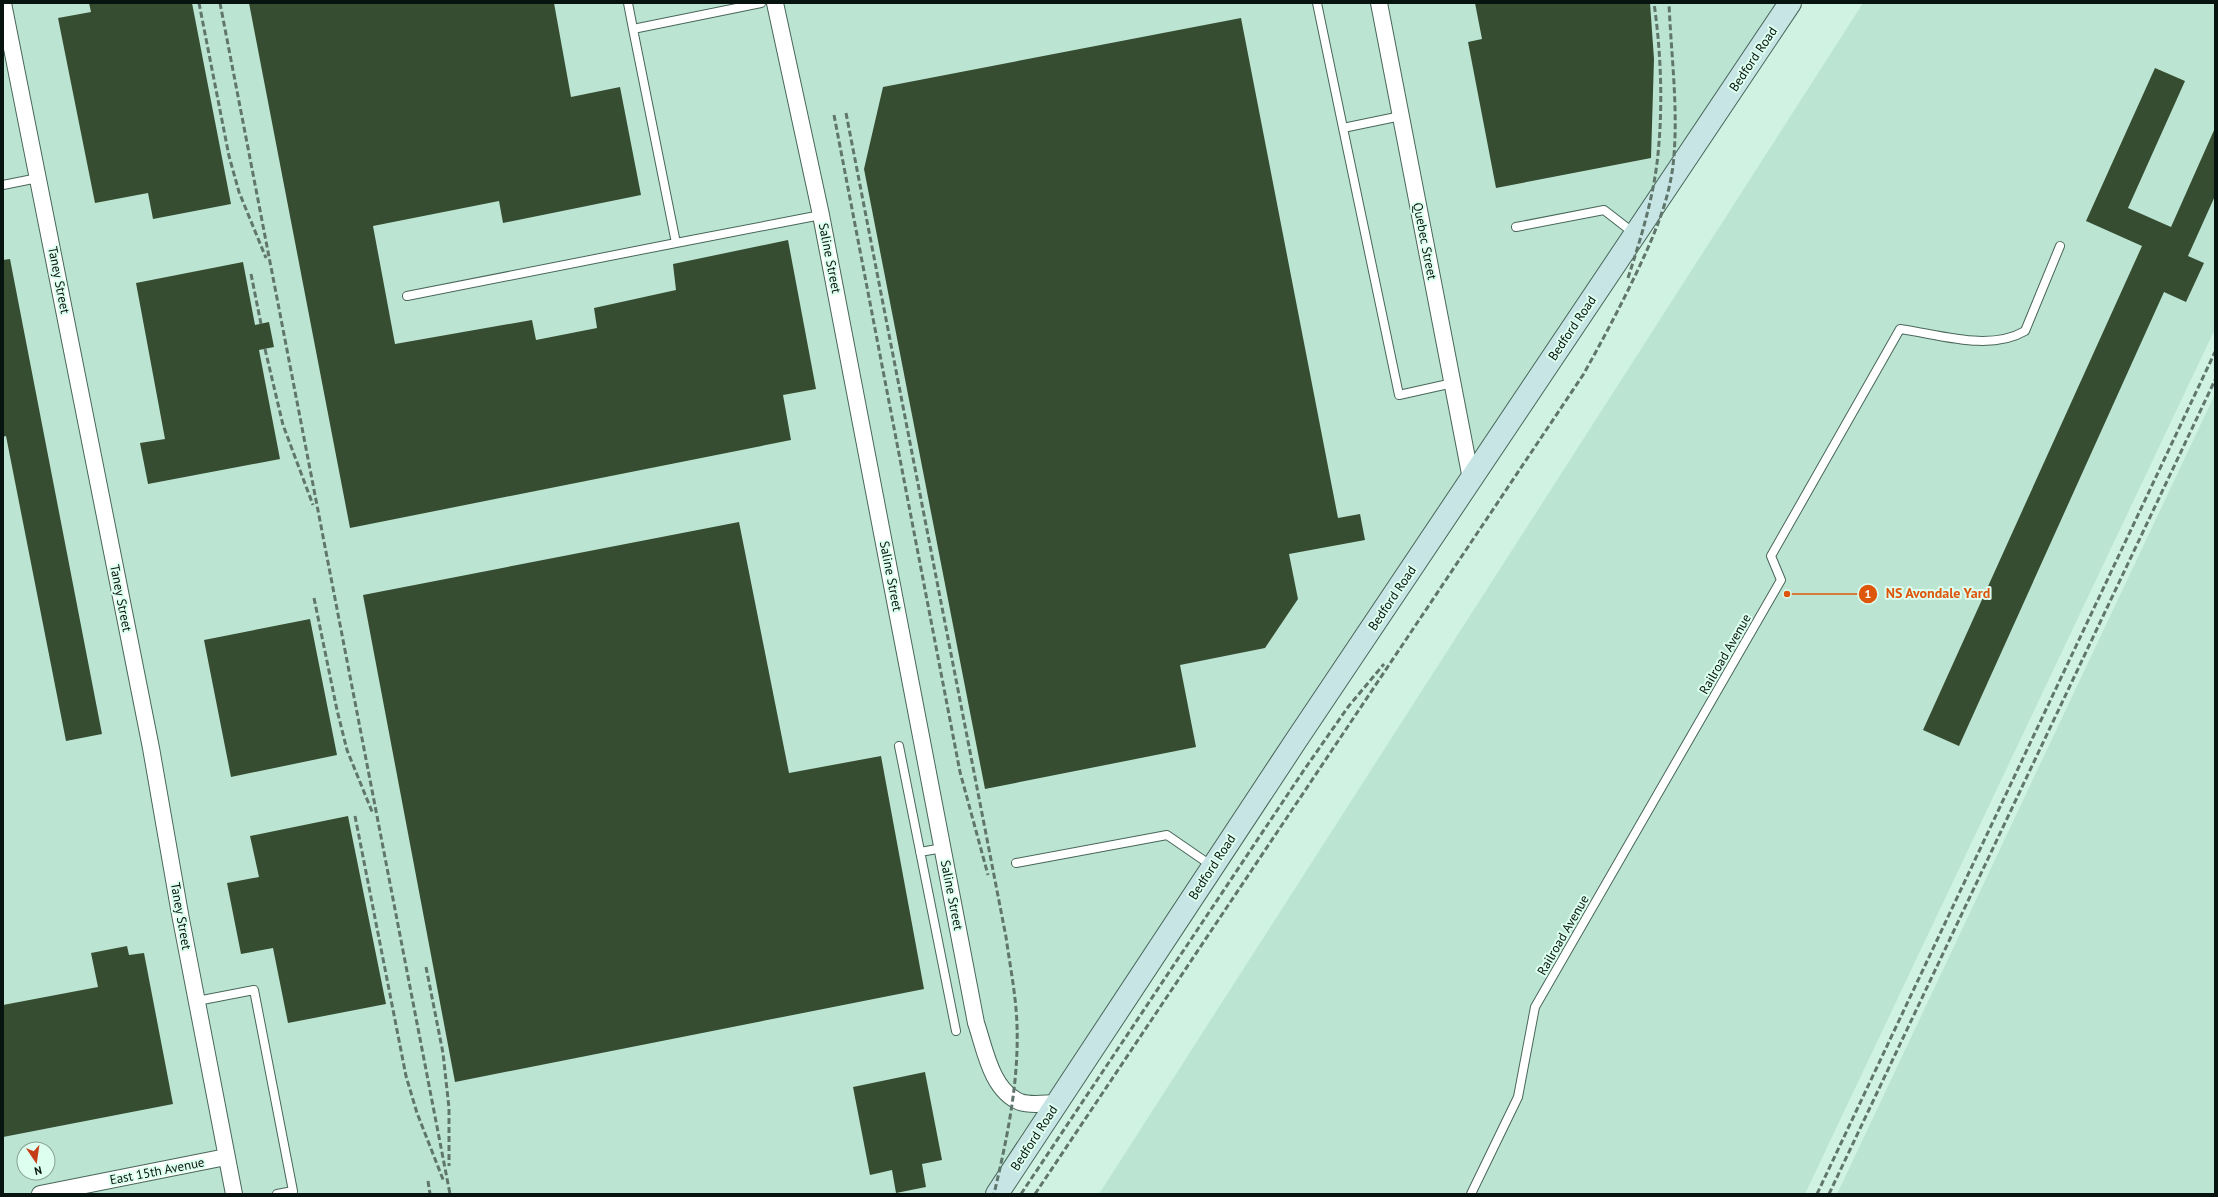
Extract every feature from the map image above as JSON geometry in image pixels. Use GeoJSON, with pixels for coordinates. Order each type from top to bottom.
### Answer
{"type":"FeatureCollection","features":[{"type":"Feature","properties":{"kind":"street","name":"Taney Street"},"geometry":{"type":"LineString","coordinates":[[4,3],[151,748],[196,1001],[234,1194]]}},
{"type":"Feature","properties":{"kind":"street","name":"Saline Street"},"geometry":{"type":"LineString","coordinates":[[775,3],[821,215],[976,1023],[996,1079],[1006,1093],[1020,1102],[1034,1104],[1057,1103]]}},
{"type":"Feature","properties":{"kind":"street","name":"Quebec Street"},"geometry":{"type":"LineString","coordinates":[[1379,3],[1471,479]]}},
{"type":"Feature","properties":{"kind":"street","name":"Bedford Road"},"geometry":{"type":"LineString","coordinates":[[997,1194],[1213,866],[1790,3]]}},
{"type":"Feature","properties":{"kind":"street","name":"East 15th Avenue"},"geometry":{"type":"LineString","coordinates":[[40,1194],[226,1157]]}},
{"type":"Feature","properties":{"kind":"lane"},"geometry":{"type":"LineString","coordinates":[[628,3],[676,243]]}},
{"type":"Feature","properties":{"kind":"lane"},"geometry":{"type":"LineString","coordinates":[[634,29],[761,3]]}},
{"type":"Feature","properties":{"kind":"lane"},"geometry":{"type":"LineString","coordinates":[[1317,3],[1399,395],[1453,383]]}},
{"type":"Feature","properties":{"kind":"lane"},"geometry":{"type":"LineString","coordinates":[[1343,128],[1401,116]]}},
{"type":"Feature","properties":{"kind":"lane"},"geometry":{"type":"LineString","coordinates":[[3,185],[38,178]]}},
{"type":"Feature","properties":{"kind":"lane"},"geometry":{"type":"LineString","coordinates":[[1516,227],[1604,210],[1635,234]]}},
{"type":"Feature","properties":{"kind":"lane"},"geometry":{"type":"LineString","coordinates":[[408,296],[821,215]]}},
{"type":"Feature","properties":{"kind":"lane","name":"Railroad Avenue"},"geometry":{"type":"LineString","coordinates":[[1471,1194],[1518,1097],[1535,1007],[1781,580],[1771,556],[1900,329],[1967,342],[2016,337],[2025,332],[2060,246]]}},
{"type":"Feature","properties":{"kind":"lane"},"geometry":{"type":"LineString","coordinates":[[898,746],[956,1031]]}},
{"type":"Feature","properties":{"kind":"lane"},"geometry":{"type":"LineString","coordinates":[[1016,864],[1167,836],[1213,866]]}},
{"type":"Feature","properties":{"kind":"lane"},"geometry":{"type":"LineString","coordinates":[[920,852],[942,848]]}},
{"type":"Feature","properties":{"kind":"lane"},"geometry":{"type":"LineString","coordinates":[[196,1001],[254,990],[293,1191],[277,1194]]}},
{"type":"Feature","properties":{"kind":"shaded area"},"geometry":{"type":"Polygon","coordinates":[[[3,3],[1795,3],[997,1194],[3,1194],[3,3]]]}},
{"type":"Feature","properties":{"kind":"shaded area"},"geometry":{"type":"Polygon","coordinates":[[[1863,3],[2215,3],[2215,329],[1805,1194],[1099,1194],[1863,3]]]}},
{"type":"Feature","properties":{"kind":"shaded area"},"geometry":{"type":"Polygon","coordinates":[[[2215,394],[2215,1194],[1837,1194],[2215,394]]]}},
{"type":"Feature","properties":{"kind":"building"},"geometry":{"type":"Polygon","coordinates":[[[89,3],[192,3],[231,204],[153,219],[148,193],[95,203],[58,18],[91,12],[89,3]]]}},
{"type":"Feature","properties":{"kind":"building"},"geometry":{"type":"Polygon","coordinates":[[[249,3],[554,3],[571,97],[620,87],[641,195],[503,223],[499,201],[373,226],[395,344],[532,320],[536,340],[597,328],[594,308],[676,290],[673,264],[788,240],[816,389],[783,395],[791,440],[350,528],[249,3]]]}},
{"type":"Feature","properties":{"kind":"building"},"geometry":{"type":"Polygon","coordinates":[[[1475,3],[1650,3],[1654,59],[1651,158],[1496,188],[1468,42],[1482,39],[1475,3]]]}},
{"type":"Feature","properties":{"kind":"building"},"geometry":{"type":"Polygon","coordinates":[[[1241,18],[1338,518],[1360,514],[1365,540],[1289,554],[1298,599],[1265,648],[1180,665],[1196,747],[985,789],[864,169],[883,87],[1241,18]]]}},
{"type":"Feature","properties":{"kind":"building"},"geometry":{"type":"Polygon","coordinates":[[[2155,68],[2185,81],[2128,208],[2171,227],[2215,128],[2215,196],[2188,256],[2204,263],[2186,302],[2164,292],[1959,746],[1923,730],[2142,246],[2086,221],[2155,68]]]}},
{"type":"Feature","properties":{"kind":"building"},"geometry":{"type":"Polygon","coordinates":[[[10,259],[102,734],[66,741],[6,436],[3,437],[3,260],[10,259]]]}},
{"type":"Feature","properties":{"kind":"building"},"geometry":{"type":"Polygon","coordinates":[[[243,262],[255,325],[269,322],[274,347],[259,350],[280,459],[148,484],[140,443],[165,439],[136,283],[243,262]]]}},
{"type":"Feature","properties":{"kind":"building"},"geometry":{"type":"Polygon","coordinates":[[[739,522],[789,773],[881,756],[924,989],[455,1082],[363,595],[739,522]]]}},
{"type":"Feature","properties":{"kind":"building"},"geometry":{"type":"Polygon","coordinates":[[[310,619],[337,755],[231,777],[204,640],[310,619]]]}},
{"type":"Feature","properties":{"kind":"building"},"geometry":{"type":"Polygon","coordinates":[[[348,816],[386,1004],[288,1023],[273,948],[241,954],[227,883],[259,877],[250,836],[348,816]]]}},
{"type":"Feature","properties":{"kind":"building"},"geometry":{"type":"Polygon","coordinates":[[[127,946],[129,955],[144,953],[173,1104],[3,1137],[3,1005],[98,987],[91,953],[127,946]]]}},
{"type":"Feature","properties":{"kind":"building"},"geometry":{"type":"Polygon","coordinates":[[[925,1072],[942,1160],[922,1164],[926,1187],[896,1193],[892,1170],[870,1175],[853,1087],[925,1072]]]}},
{"type":"Feature","properties":{"kind":"railway"},"geometry":{"type":"LineString","coordinates":[[199,3],[229,156],[239,192],[266,258]]}},
{"type":"Feature","properties":{"kind":"railway"},"geometry":{"type":"LineString","coordinates":[[220,3],[450,1194]]}},
{"type":"Feature","properties":{"kind":"railway"},"geometry":{"type":"LineString","coordinates":[[1628,278],[1650,201],[1656,170],[1660,135],[1660,78],[1654,3]]}},
{"type":"Feature","properties":{"kind":"railway"},"geometry":{"type":"LineString","coordinates":[[1035,1194],[1583,375],[1603,339],[1648,248],[1660,218],[1669,187],[1674,155],[1675,136],[1674,79],[1669,3]]}},
{"type":"Feature","properties":{"kind":"railway"},"geometry":{"type":"LineString","coordinates":[[846,113],[1006,937],[1014,992],[1017,1025],[1014,1089],[1008,1131],[994,1194]]}},
{"type":"Feature","properties":{"kind":"railway"},"geometry":{"type":"LineString","coordinates":[[834,115],[960,772],[988,875]]}},
{"type":"Feature","properties":{"kind":"railway"},"geometry":{"type":"LineString","coordinates":[[251,274],[261,324]]}},
{"type":"Feature","properties":{"kind":"railway"},"geometry":{"type":"LineString","coordinates":[[265,349],[283,425],[313,505]]}},
{"type":"Feature","properties":{"kind":"railway"},"geometry":{"type":"LineString","coordinates":[[1817,1194],[2215,352]]}},
{"type":"Feature","properties":{"kind":"railway"},"geometry":{"type":"LineString","coordinates":[[1829,1194],[2215,380]]}},
{"type":"Feature","properties":{"kind":"railway"},"geometry":{"type":"LineString","coordinates":[[314,598],[337,710],[347,750],[373,814]]}},
{"type":"Feature","properties":{"kind":"railway"},"geometry":{"type":"LineString","coordinates":[[1021,1194],[1304,770],[1348,707],[1384,664]]}},
{"type":"Feature","properties":{"kind":"railway"},"geometry":{"type":"LineString","coordinates":[[355,816],[406,1076],[417,1113],[444,1182]]}},
{"type":"Feature","properties":{"kind":"railway"},"geometry":{"type":"LineString","coordinates":[[426,967],[443,1053],[449,1108],[449,1166]]}},
{"type":"Feature","properties":{"kind":"railway"},"geometry":{"type":"LineString","coordinates":[[428,1181],[430,1194]]}},
{"type":"Feature","properties":{"kind":"place","name":"NS Avondale Yard"},"geometry":{"type":"Point","coordinates":[1787,594]}}]}
